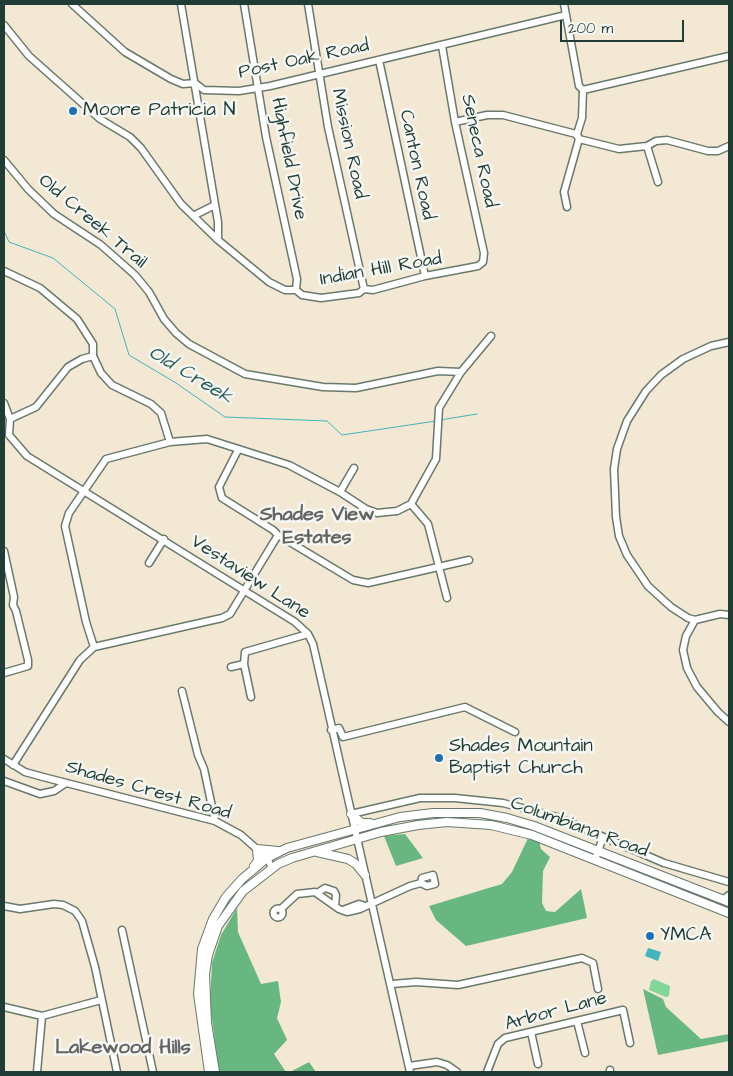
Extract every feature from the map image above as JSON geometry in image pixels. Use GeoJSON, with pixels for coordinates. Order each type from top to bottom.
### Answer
{"type":"FeatureCollection","features":[{"type":"Feature","properties":{"kind":"main road","name":"Columbiana Road"},"geometry":{"type":"LineString","coordinates":[[209,1072],[198,994],[202,949],[213,919],[226,897],[253,868],[267,858],[282,851],[400,817],[440,812],[480,813],[519,821],[727,899]]}},
{"type":"Feature","properties":{"kind":"main road"},"geometry":{"type":"LineString","coordinates":[[479,824],[480,813]]}},
{"type":"Feature","properties":{"kind":"main road"},"geometry":{"type":"LineString","coordinates":[[351,814],[362,823],[374,824]]}},
{"type":"Feature","properties":{"kind":"main road"},"geometry":{"type":"LineString","coordinates":[[400,817],[402,827]]}},
{"type":"Feature","properties":{"kind":"main road","name":"Columbiana Road"},"geometry":{"type":"LineString","coordinates":[[215,1072],[205,998],[204,974],[218,926],[235,900],[256,879],[292,858],[312,851],[402,827],[447,822],[479,824],[517,830],[729,913]]}},
{"type":"Feature","properties":{"kind":"main road"},"geometry":{"type":"LineString","coordinates":[[253,868],[258,861],[257,849],[282,851]]}},
{"type":"Feature","properties":{"kind":"main road"},"geometry":{"type":"LineString","coordinates":[[312,851],[341,856],[356,864],[364,875]]}},
{"type":"Feature","properties":{"kind":"street","name":"Post Oak Road"},"geometry":{"type":"LineString","coordinates":[[72,4],[125,52],[144,64],[183,84],[195,83],[204,90],[239,91],[442,46],[566,14]]}},
{"type":"Feature","properties":{"kind":"street"},"geometry":{"type":"LineString","coordinates":[[182,4],[215,205],[218,240]]}},
{"type":"Feature","properties":{"kind":"street","name":"Highfield Drive"},"geometry":{"type":"LineString","coordinates":[[244,4],[266,137],[297,279],[296,290]]}},
{"type":"Feature","properties":{"kind":"street","name":"Mission Road"},"geometry":{"type":"LineString","coordinates":[[308,4],[328,127],[364,289]]}},
{"type":"Feature","properties":{"kind":"street"},"geometry":{"type":"LineString","coordinates":[[564,4],[580,86],[583,90],[582,118],[577,134],[579,139],[564,192],[567,207]]}},
{"type":"Feature","properties":{"kind":"street","name":"Indian Hill Road"},"geometry":{"type":"LineString","coordinates":[[4,25],[36,62],[100,119],[130,137],[141,148],[163,181],[193,216],[218,240],[269,282],[285,290],[296,290],[302,294],[321,298],[359,293],[364,289],[373,290],[425,276],[478,266],[483,262]]}},
{"type":"Feature","properties":{"kind":"street","name":"Seneca Road"},"geometry":{"type":"LineString","coordinates":[[442,46],[455,122],[484,253],[483,262]]}},
{"type":"Feature","properties":{"kind":"street"},"geometry":{"type":"LineString","coordinates":[[583,90],[729,56]]}},
{"type":"Feature","properties":{"kind":"street","name":"Canton Road"},"geometry":{"type":"LineString","coordinates":[[380,60],[425,276]]}},
{"type":"Feature","properties":{"kind":"street"},"geometry":{"type":"LineString","coordinates":[[455,122],[487,115],[503,115],[576,134],[579,139],[619,149],[647,146],[656,141],[667,140],[708,151],[718,151],[729,146]]}},
{"type":"Feature","properties":{"kind":"street"},"geometry":{"type":"LineString","coordinates":[[647,146],[658,182]]}},
{"type":"Feature","properties":{"kind":"street","name":"Old Creek Trail"},"geometry":{"type":"LineString","coordinates":[[4,160],[6,168],[54,214],[101,245],[135,275],[149,292],[164,319],[176,333],[189,344],[245,374],[323,387],[356,388],[438,372],[460,372]]}},
{"type":"Feature","properties":{"kind":"street"},"geometry":{"type":"LineString","coordinates":[[193,216],[215,205]]}},
{"type":"Feature","properties":{"kind":"street"},"geometry":{"type":"LineString","coordinates":[[4,271],[40,288],[77,319],[93,344],[93,356],[101,373],[112,385],[151,404],[161,414],[166,423],[170,442]]}},
{"type":"Feature","properties":{"kind":"street"},"geometry":{"type":"LineString","coordinates":[[94,647],[86,622],[66,526],[69,513],[106,459],[170,442],[207,439],[290,466],[340,492],[366,509],[377,512],[397,511],[411,504],[436,459],[438,408],[460,372],[491,336]]}},
{"type":"Feature","properties":{"kind":"street"},"geometry":{"type":"LineString","coordinates":[[729,342],[711,346],[683,359],[661,375],[646,392],[627,421],[617,449],[614,469],[616,518],[619,536],[627,556],[648,586],[671,607],[688,618],[695,620],[720,614],[729,615]]}},
{"type":"Feature","properties":{"kind":"street"},"geometry":{"type":"LineString","coordinates":[[10,419],[36,407],[68,367],[93,356]]}},
{"type":"Feature","properties":{"kind":"street"},"geometry":{"type":"LineString","coordinates":[[4,403],[10,419],[6,436]]}},
{"type":"Feature","properties":{"kind":"street","name":"Vestaview Lane"},"geometry":{"type":"LineString","coordinates":[[6,436],[27,456],[164,539],[295,622],[308,634],[312,644],[354,829]]}},
{"type":"Feature","properties":{"kind":"street"},"geometry":{"type":"LineString","coordinates":[[238,450],[221,482],[219,492],[222,498],[273,530],[278,536],[361,583],[469,560]]}},
{"type":"Feature","properties":{"kind":"street"},"geometry":{"type":"LineString","coordinates":[[340,492],[354,468]]}},
{"type":"Feature","properties":{"kind":"street"},"geometry":{"type":"LineString","coordinates":[[411,504],[428,524],[447,598]]}},
{"type":"Feature","properties":{"kind":"street"},"geometry":{"type":"LineString","coordinates":[[13,764],[80,660],[94,647],[222,618],[230,614],[278,536]]}},
{"type":"Feature","properties":{"kind":"street"},"geometry":{"type":"LineString","coordinates":[[149,563],[164,539]]}},
{"type":"Feature","properties":{"kind":"street"},"geometry":{"type":"LineString","coordinates":[[4,551],[14,597],[13,605],[28,666],[4,673]]}},
{"type":"Feature","properties":{"kind":"street"},"geometry":{"type":"LineString","coordinates":[[4,608],[13,605]]}},
{"type":"Feature","properties":{"kind":"street"},"geometry":{"type":"LineString","coordinates":[[695,620],[686,636],[684,647],[687,668],[697,687],[729,722]]}},
{"type":"Feature","properties":{"kind":"street"},"geometry":{"type":"LineString","coordinates":[[251,697],[244,664],[245,652],[308,634]]}},
{"type":"Feature","properties":{"kind":"street"},"geometry":{"type":"LineString","coordinates":[[230,667],[244,664]]}},
{"type":"Feature","properties":{"kind":"street"},"geometry":{"type":"LineString","coordinates":[[182,691],[198,755],[204,769],[215,822]]}},
{"type":"Feature","properties":{"kind":"street"},"geometry":{"type":"LineString","coordinates":[[331,730],[339,728],[343,736],[465,707],[515,732]]}},
{"type":"Feature","properties":{"kind":"street","name":"Shades Crest Road"},"geometry":{"type":"LineString","coordinates":[[4,758],[25,772],[215,822],[241,835],[267,858],[272,868]]}},
{"type":"Feature","properties":{"kind":"street"},"geometry":{"type":"LineString","coordinates":[[4,781],[40,794],[54,791],[66,783]]}},
{"type":"Feature","properties":{"kind":"street"},"geometry":{"type":"LineString","coordinates":[[351,814],[420,798],[455,798],[503,803],[539,812],[669,864],[729,882]]}},
{"type":"Feature","properties":{"kind":"street"},"geometry":{"type":"LineString","coordinates":[[354,829],[364,875],[368,905],[392,984],[410,1069],[438,1062],[457,1072]]}},
{"type":"Feature","properties":{"kind":"street"},"geometry":{"type":"LineString","coordinates":[[595,860],[603,837]]}},
{"type":"Feature","properties":{"kind":"street"},"geometry":{"type":"LineString","coordinates":[[281,909],[297,894],[308,892],[317,893],[347,912],[420,883]]}},
{"type":"Feature","properties":{"kind":"street"},"geometry":{"type":"LineString","coordinates":[[317,893],[326,888],[334,891],[336,895],[335,906]]}},
{"type":"Feature","properties":{"kind":"street"},"geometry":{"type":"LineString","coordinates":[[4,906],[20,909],[54,904],[62,905],[75,911],[85,927],[117,1072]]}},
{"type":"Feature","properties":{"kind":"street"},"geometry":{"type":"LineString","coordinates":[[122,930],[153,1072]]}},
{"type":"Feature","properties":{"kind":"street"},"geometry":{"type":"LineString","coordinates":[[392,984],[416,982],[458,985],[582,958],[589,960],[594,965],[598,989]]}},
{"type":"Feature","properties":{"kind":"street"},"geometry":{"type":"LineString","coordinates":[[4,1007],[42,1016],[101,1000]]}},
{"type":"Feature","properties":{"kind":"street","name":"Arbor Lane"},"geometry":{"type":"LineString","coordinates":[[487,1072],[502,1040],[623,1010],[630,1043]]}},
{"type":"Feature","properties":{"kind":"street"},"geometry":{"type":"LineString","coordinates":[[37,1072],[42,1016]]}},
{"type":"Feature","properties":{"kind":"street"},"geometry":{"type":"LineString","coordinates":[[577,1020],[584,1053]]}},
{"type":"Feature","properties":{"kind":"street"},"geometry":{"type":"LineString","coordinates":[[531,1032],[538,1064]]}},
{"type":"Feature","properties":{"kind":"green space"},"geometry":{"type":"Polygon","coordinates":[[[405,834],[423,858],[396,866],[384,836],[405,834]]]}},
{"type":"Feature","properties":{"kind":"green space"},"geometry":{"type":"Polygon","coordinates":[[[528,838],[539,841],[541,849],[550,857],[543,871],[542,903],[546,911],[555,912],[581,889],[587,918],[466,946],[436,920],[429,906],[502,884],[512,872],[528,838]]]}},
{"type":"Feature","properties":{"kind":"green space"},"geometry":{"type":"Polygon","coordinates":[[[237,908],[238,932],[261,984],[278,981],[281,1002],[277,1018],[287,1040],[274,1054],[286,1072],[219,1072],[210,1004],[212,963],[221,935],[237,908]]]}},
{"type":"Feature","properties":{"kind":"green space"},"geometry":{"type":"Polygon","coordinates":[[[654,979],[670,986],[669,996],[666,997],[649,990],[651,981],[654,979]]]}},
{"type":"Feature","properties":{"kind":"green space"},"geometry":{"type":"Polygon","coordinates":[[[643,989],[663,999],[666,1007],[701,1039],[729,1034],[729,1041],[658,1055],[643,989]]]}},
{"type":"Feature","properties":{"kind":"green space"},"geometry":{"type":"Polygon","coordinates":[[[309,1062],[316,1072],[290,1072],[309,1062]]]}},
{"type":"Feature","properties":{"kind":"water"},"geometry":{"type":"Polygon","coordinates":[[[648,948],[661,952],[658,961],[645,956],[648,948]]]}},
{"type":"Feature","properties":{"kind":"waterway","name":"Old Creek"},"geometry":{"type":"LineString","coordinates":[[4,231],[9,242],[53,258],[115,309],[129,355],[176,383],[225,417],[327,421],[342,435],[436,421]]}},
{"type":"Feature","properties":{"kind":"waterway","name":"Old Creek"},"geometry":{"type":"LineString","coordinates":[[440,420],[477,414]]}},
{"type":"Feature","properties":{"kind":"place","name":"Moore Patricia N"},"geometry":{"type":"Point","coordinates":[73,111]}},
{"type":"Feature","properties":{"kind":"place","name":"Shades Mountain Baptist Church"},"geometry":{"type":"Point","coordinates":[439,758]}},
{"type":"Feature","properties":{"kind":"place","name":"YMCA"},"geometry":{"type":"Point","coordinates":[650,936]}},
{"type":"Feature","properties":{"kind":"district","name":"Shades View Estates"},"geometry":{"type":"Point","coordinates":[317,528]}},
{"type":"Feature","properties":{"kind":"district","name":"Lakewood Hills"},"geometry":{"type":"Point","coordinates":[123,1049]}}]}
